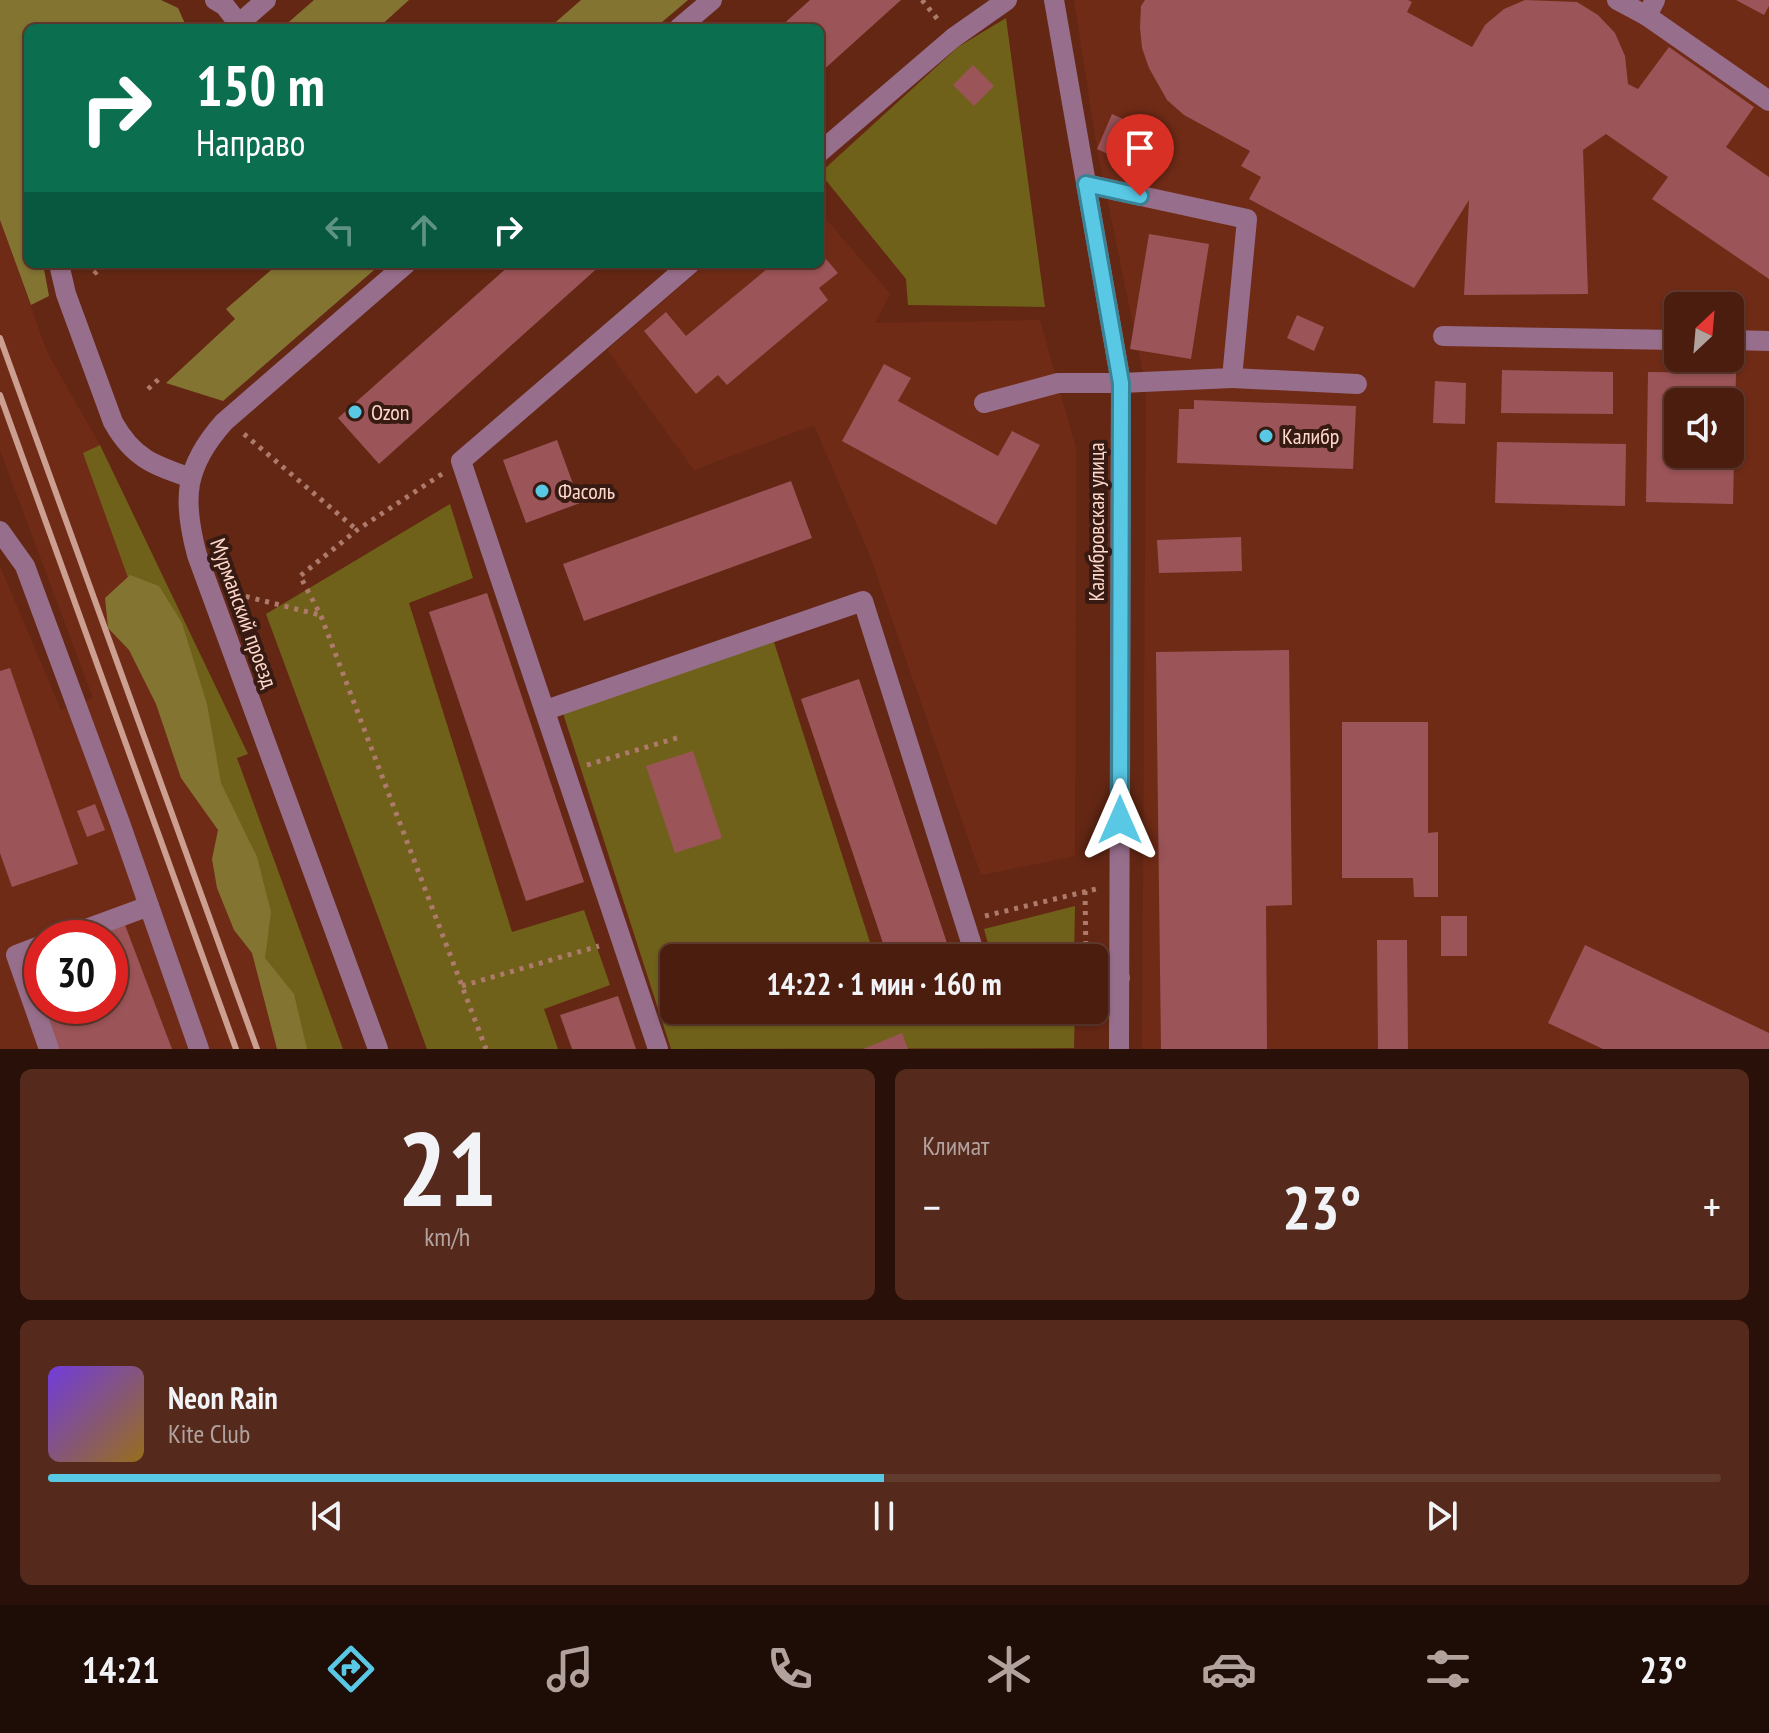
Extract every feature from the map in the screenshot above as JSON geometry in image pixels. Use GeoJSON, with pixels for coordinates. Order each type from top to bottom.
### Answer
{"type":"FeatureCollection","features":[{"type":"Feature","properties":{"kind":"street"},"geometry":{"type":"LineString","coordinates":[[215,0],[225,6],[235,24]]}},
{"type":"Feature","properties":{"kind":"street"},"geometry":{"type":"LineString","coordinates":[[238,24],[266,0]]}},
{"type":"Feature","properties":{"kind":"street"},"geometry":{"type":"LineString","coordinates":[[684,24],[712,0]]}},
{"type":"Feature","properties":{"kind":"street"},"geometry":{"type":"LineString","coordinates":[[824,149],[953,38],[1007,0]]}},
{"type":"Feature","properties":{"kind":"street","name":"Калибровская улица"},"geometry":{"type":"LineString","coordinates":[[1054,0],[1121,383],[1120,978],[1114,1047]]}},
{"type":"Feature","properties":{"kind":"street"},"geometry":{"type":"LineString","coordinates":[[1617,0],[1651,8],[1769,101]]}},
{"type":"Feature","properties":{"kind":"street"},"geometry":{"type":"LineString","coordinates":[[1086,184],[1247,219],[1232,378]]}},
{"type":"Feature","properties":{"kind":"street"},"geometry":{"type":"LineString","coordinates":[[60,268],[66,294],[113,422],[124,441],[141,458],[191,478]]}},
{"type":"Feature","properties":{"kind":"street","name":"Мурманский проезд"},"geometry":{"type":"LineString","coordinates":[[378,1049],[209,587],[188,523],[187,499],[201,452],[224,422],[401,268]]}},
{"type":"Feature","properties":{"kind":"street"},"geometry":{"type":"LineString","coordinates":[[658,1049],[461,461],[685,268]]}},
{"type":"Feature","properties":{"kind":"street"},"geometry":{"type":"LineString","coordinates":[[1443,336],[1664,340]]}},
{"type":"Feature","properties":{"kind":"street"},"geometry":{"type":"LineString","coordinates":[[1744,340],[1769,341]]}},
{"type":"Feature","properties":{"kind":"street"},"geometry":{"type":"LineString","coordinates":[[984,403],[1058,383],[1232,378],[1357,384]]}},
{"type":"Feature","properties":{"kind":"street"},"geometry":{"type":"LineString","coordinates":[[0,531],[25,566],[199,1049]]}},
{"type":"Feature","properties":{"kind":"street"},"geometry":{"type":"LineString","coordinates":[[546,710],[863,601],[971,944]]}},
{"type":"Feature","properties":{"kind":"street"},"geometry":{"type":"LineString","coordinates":[[111,920],[149,906]]}},
{"type":"Feature","properties":{"kind":"street"},"geometry":{"type":"LineString","coordinates":[[24,952],[16,955],[24,978]]}},
{"type":"Feature","properties":{"kind":"street"},"geometry":{"type":"LineString","coordinates":[[1108,982],[1120,978]]}},
{"type":"Feature","properties":{"kind":"street"},"geometry":{"type":"LineString","coordinates":[[40,1024],[49,1049]]}},
{"type":"Feature","properties":{"kind":"path"},"geometry":{"type":"LineString","coordinates":[[94,274],[101,268]]}},
{"type":"Feature","properties":{"kind":"path"},"geometry":{"type":"LineString","coordinates":[[148,389],[161,377]]}},
{"type":"Feature","properties":{"kind":"path"},"geometry":{"type":"LineString","coordinates":[[240,430],[357,530]]}},
{"type":"Feature","properties":{"kind":"path"},"geometry":{"type":"LineString","coordinates":[[461,461],[357,530],[300,576],[321,616],[486,1049]]}},
{"type":"Feature","properties":{"kind":"path"},"geometry":{"type":"LineString","coordinates":[[209,587],[321,616]]}},
{"type":"Feature","properties":{"kind":"path"},"geometry":{"type":"LineString","coordinates":[[567,771],[680,737]]}},
{"type":"Feature","properties":{"kind":"path"},"geometry":{"type":"LineString","coordinates":[[964,921],[1120,883]]}},
{"type":"Feature","properties":{"kind":"path"},"geometry":{"type":"LineString","coordinates":[[1085,891],[1086,944]]}},
{"type":"Feature","properties":{"kind":"path"},"geometry":{"type":"LineString","coordinates":[[462,986],[622,939]]}},
{"type":"Feature","properties":{"kind":"shaded area"},"geometry":{"type":"Polygon","coordinates":[[[0,0],[161,0],[178,8],[185,24],[24,24],[24,268],[44,268],[49,296],[31,305],[0,220],[0,0]]]}},
{"type":"Feature","properties":{"kind":"shaded area"},"geometry":{"type":"Polygon","coordinates":[[[314,0],[409,0],[382,24],[287,24],[314,0]]]}},
{"type":"Feature","properties":{"kind":"shaded area"},"geometry":{"type":"Polygon","coordinates":[[[581,0],[688,0],[660,24],[554,24],[581,0]]]}},
{"type":"Feature","properties":{"kind":"shaded area"},"geometry":{"type":"Polygon","coordinates":[[[1074,0],[1769,0],[1769,1049],[1142,1049],[1146,388],[1097,149],[1074,0]]]}},
{"type":"Feature","properties":{"kind":"shaded area"},"geometry":{"type":"Polygon","coordinates":[[[1006,18],[1045,307],[908,305],[906,279],[824,178],[824,169],[958,47],[1006,18]]]}},
{"type":"Feature","properties":{"kind":"shaded area"},"geometry":{"type":"Polygon","coordinates":[[[824,217],[890,294],[875,323],[1040,320],[1076,448],[1075,856],[981,875],[870,556],[814,425],[694,470],[607,350],[701,268],[824,268],[824,217]]]}},
{"type":"Feature","properties":{"kind":"shaded area"},"geometry":{"type":"Polygon","coordinates":[[[0,220],[47,352],[100,445],[95,447],[307,1049],[0,1049],[0,566],[61,710],[93,698],[0,450],[0,220]]]}},
{"type":"Feature","properties":{"kind":"shaded area"},"geometry":{"type":"Polygon","coordinates":[[[273,268],[376,268],[223,401],[166,383],[235,319],[226,309],[273,268]]]}},
{"type":"Feature","properties":{"kind":"shaded area"},"geometry":{"type":"Polygon","coordinates":[[[100,445],[248,754],[237,758],[343,1049],[298,1049],[83,453],[100,445]]]}},
{"type":"Feature","properties":{"kind":"shaded area"},"geometry":{"type":"Polygon","coordinates":[[[450,504],[473,578],[409,603],[512,932],[584,910],[610,985],[544,1009],[558,1049],[427,1049],[266,614],[450,504]]]}},
{"type":"Feature","properties":{"kind":"shaded area"},"geometry":{"type":"Polygon","coordinates":[[[130,575],[159,586],[182,623],[207,704],[221,783],[257,857],[271,912],[265,958],[294,994],[307,1049],[277,1049],[252,953],[234,930],[217,888],[212,859],[218,830],[181,778],[156,704],[129,650],[108,628],[105,598],[130,575]]]}},
{"type":"Feature","properties":{"kind":"shaded area"},"geometry":{"type":"Polygon","coordinates":[[[774,642],[871,944],[660,944],[660,1015],[562,710],[774,642]]]}},
{"type":"Feature","properties":{"kind":"shaded area"},"geometry":{"type":"Polygon","coordinates":[[[1075,906],[1074,944],[988,944],[984,929],[1075,906]]]}},
{"type":"Feature","properties":{"kind":"shaded area"},"geometry":{"type":"Polygon","coordinates":[[[663,1024],[1075,1024],[1074,1048],[671,1049],[663,1024]]]}},
{"type":"Feature","properties":{"kind":"building"},"geometry":{"type":"Polygon","coordinates":[[[810,0],[901,0],[824,69],[824,24],[783,24],[810,0]]]}},
{"type":"Feature","properties":{"kind":"building"},"geometry":{"type":"Polygon","coordinates":[[[1145,0],[1408,0],[1412,2],[1407,12],[1472,47],[1485,25],[1504,9],[1525,0],[1577,2],[1598,15],[1615,33],[1625,56],[1628,84],[1638,89],[1669,47],[1754,107],[1726,147],[1769,177],[1769,279],[1652,199],[1668,177],[1606,134],[1583,150],[1588,294],[1464,295],[1469,200],[1414,288],[1249,199],[1261,177],[1241,166],[1250,151],[1184,115],[1167,100],[1149,68],[1142,48],[1140,27],[1141,6],[1145,0]]]}},
{"type":"Feature","properties":{"kind":"building"},"geometry":{"type":"Polygon","coordinates":[[[1736,0],[1769,0],[1769,6],[1764,15],[1736,0]]]}},
{"type":"Feature","properties":{"kind":"building"},"geometry":{"type":"Polygon","coordinates":[[[973,65],[994,86],[974,106],[953,85],[973,65]]]}},
{"type":"Feature","properties":{"kind":"building"},"geometry":{"type":"Polygon","coordinates":[[[1112,114],[1148,130],[1132,165],[1097,149],[1112,114]]]}},
{"type":"Feature","properties":{"kind":"building"},"geometry":{"type":"Polygon","coordinates":[[[1149,234],[1209,244],[1191,359],[1130,349],[1149,234]]]}},
{"type":"Feature","properties":{"kind":"building"},"geometry":{"type":"Polygon","coordinates":[[[824,257],[838,273],[819,288],[828,300],[727,385],[718,375],[696,394],[644,331],[666,312],[686,336],[768,268],[824,268],[824,257]]]}},
{"type":"Feature","properties":{"kind":"building"},"geometry":{"type":"Polygon","coordinates":[[[507,268],[598,268],[379,464],[338,418],[507,268]]]}},
{"type":"Feature","properties":{"kind":"building"},"geometry":{"type":"Polygon","coordinates":[[[1297,315],[1324,327],[1314,351],[1287,338],[1297,315]]]}},
{"type":"Feature","properties":{"kind":"building"},"geometry":{"type":"Polygon","coordinates":[[[884,364],[911,378],[898,401],[998,456],[1012,431],[1040,445],[996,525],[842,441],[884,364]]]}},
{"type":"Feature","properties":{"kind":"building"},"geometry":{"type":"Polygon","coordinates":[[[1502,370],[1613,372],[1613,414],[1501,413],[1502,370]]]}},
{"type":"Feature","properties":{"kind":"building"},"geometry":{"type":"Polygon","coordinates":[[[1648,372],[1736,373],[1736,388],[1664,388],[1664,468],[1734,468],[1733,504],[1646,502],[1648,372]]]}},
{"type":"Feature","properties":{"kind":"building"},"geometry":{"type":"Polygon","coordinates":[[[1435,381],[1466,383],[1465,424],[1433,423],[1435,381]]]}},
{"type":"Feature","properties":{"kind":"building","name":"Калибр"},"geometry":{"type":"Polygon","coordinates":[[[1194,400],[1356,406],[1353,469],[1177,463],[1179,409],[1194,409],[1194,400]]]}},
{"type":"Feature","properties":{"kind":"building"},"geometry":{"type":"Polygon","coordinates":[[[557,440],[580,503],[526,523],[503,460],[557,440]]]}},
{"type":"Feature","properties":{"kind":"building"},"geometry":{"type":"Polygon","coordinates":[[[1497,442],[1626,444],[1625,506],[1495,503],[1497,442]]]}},
{"type":"Feature","properties":{"kind":"building"},"geometry":{"type":"Polygon","coordinates":[[[791,481],[812,538],[584,621],[563,564],[791,481]]]}},
{"type":"Feature","properties":{"kind":"building"},"geometry":{"type":"Polygon","coordinates":[[[1241,537],[1242,571],[1159,573],[1157,540],[1241,537]]]}},
{"type":"Feature","properties":{"kind":"building"},"geometry":{"type":"Polygon","coordinates":[[[487,593],[584,882],[526,901],[429,612],[487,593]]]}},
{"type":"Feature","properties":{"kind":"building"},"geometry":{"type":"Polygon","coordinates":[[[1289,650],[1292,905],[1266,906],[1267,1049],[1161,1049],[1156,652],[1289,650]]]}},
{"type":"Feature","properties":{"kind":"building"},"geometry":{"type":"Polygon","coordinates":[[[10,668],[78,864],[12,887],[0,853],[0,671],[10,668]]]}},
{"type":"Feature","properties":{"kind":"building"},"geometry":{"type":"Polygon","coordinates":[[[859,679],[947,944],[883,944],[801,699],[859,679]]]}},
{"type":"Feature","properties":{"kind":"building"},"geometry":{"type":"Polygon","coordinates":[[[1342,722],[1428,722],[1428,833],[1438,832],[1438,897],[1414,897],[1413,878],[1342,878],[1342,722]]]}},
{"type":"Feature","properties":{"kind":"building"},"geometry":{"type":"Polygon","coordinates":[[[693,751],[722,838],[675,853],[646,766],[693,751]]]}},
{"type":"Feature","properties":{"kind":"building"},"geometry":{"type":"Polygon","coordinates":[[[95,804],[105,830],[87,837],[77,811],[95,804]]]}},
{"type":"Feature","properties":{"kind":"building"},"geometry":{"type":"Polygon","coordinates":[[[1441,916],[1467,916],[1467,956],[1441,956],[1441,916]]]}},
{"type":"Feature","properties":{"kind":"building"},"geometry":{"type":"Polygon","coordinates":[[[128,933],[172,1049],[59,1049],[50,1024],[128,1024],[128,933]]]}},
{"type":"Feature","properties":{"kind":"building"},"geometry":{"type":"Polygon","coordinates":[[[1377,940],[1407,940],[1408,1049],[1378,1049],[1377,940]]]}},
{"type":"Feature","properties":{"kind":"building"},"geometry":{"type":"Polygon","coordinates":[[[1585,945],[1769,1033],[1769,1049],[1603,1049],[1548,1023],[1585,945]]]}},
{"type":"Feature","properties":{"kind":"building"},"geometry":{"type":"Polygon","coordinates":[[[618,996],[636,1049],[572,1049],[560,1015],[618,996]]]}},
{"type":"Feature","properties":{"kind":"building"},"geometry":{"type":"Polygon","coordinates":[[[902,1033],[908,1049],[863,1049],[902,1033]]]}},
{"type":"Feature","properties":{"kind":"railway"},"geometry":{"type":"LineString","coordinates":[[0,338],[257,1049]]}},
{"type":"Feature","properties":{"kind":"railway"},"geometry":{"type":"LineString","coordinates":[[0,395],[236,1049]]}},
{"type":"Feature","properties":{"kind":"place","name":"Ozon"},"geometry":{"type":"Point","coordinates":[355,412]}},
{"type":"Feature","properties":{"kind":"place","name":"Калибр"},"geometry":{"type":"Point","coordinates":[1266,436]}},
{"type":"Feature","properties":{"kind":"place","name":"Фасоль"},"geometry":{"type":"Point","coordinates":[542,491]}},
{"type":"Feature","properties":{"kind":"route"},"geometry":{"type":"LineString","coordinates":[[1120,820],[1121,383],[1086,184],[1140,196]]}}]}
